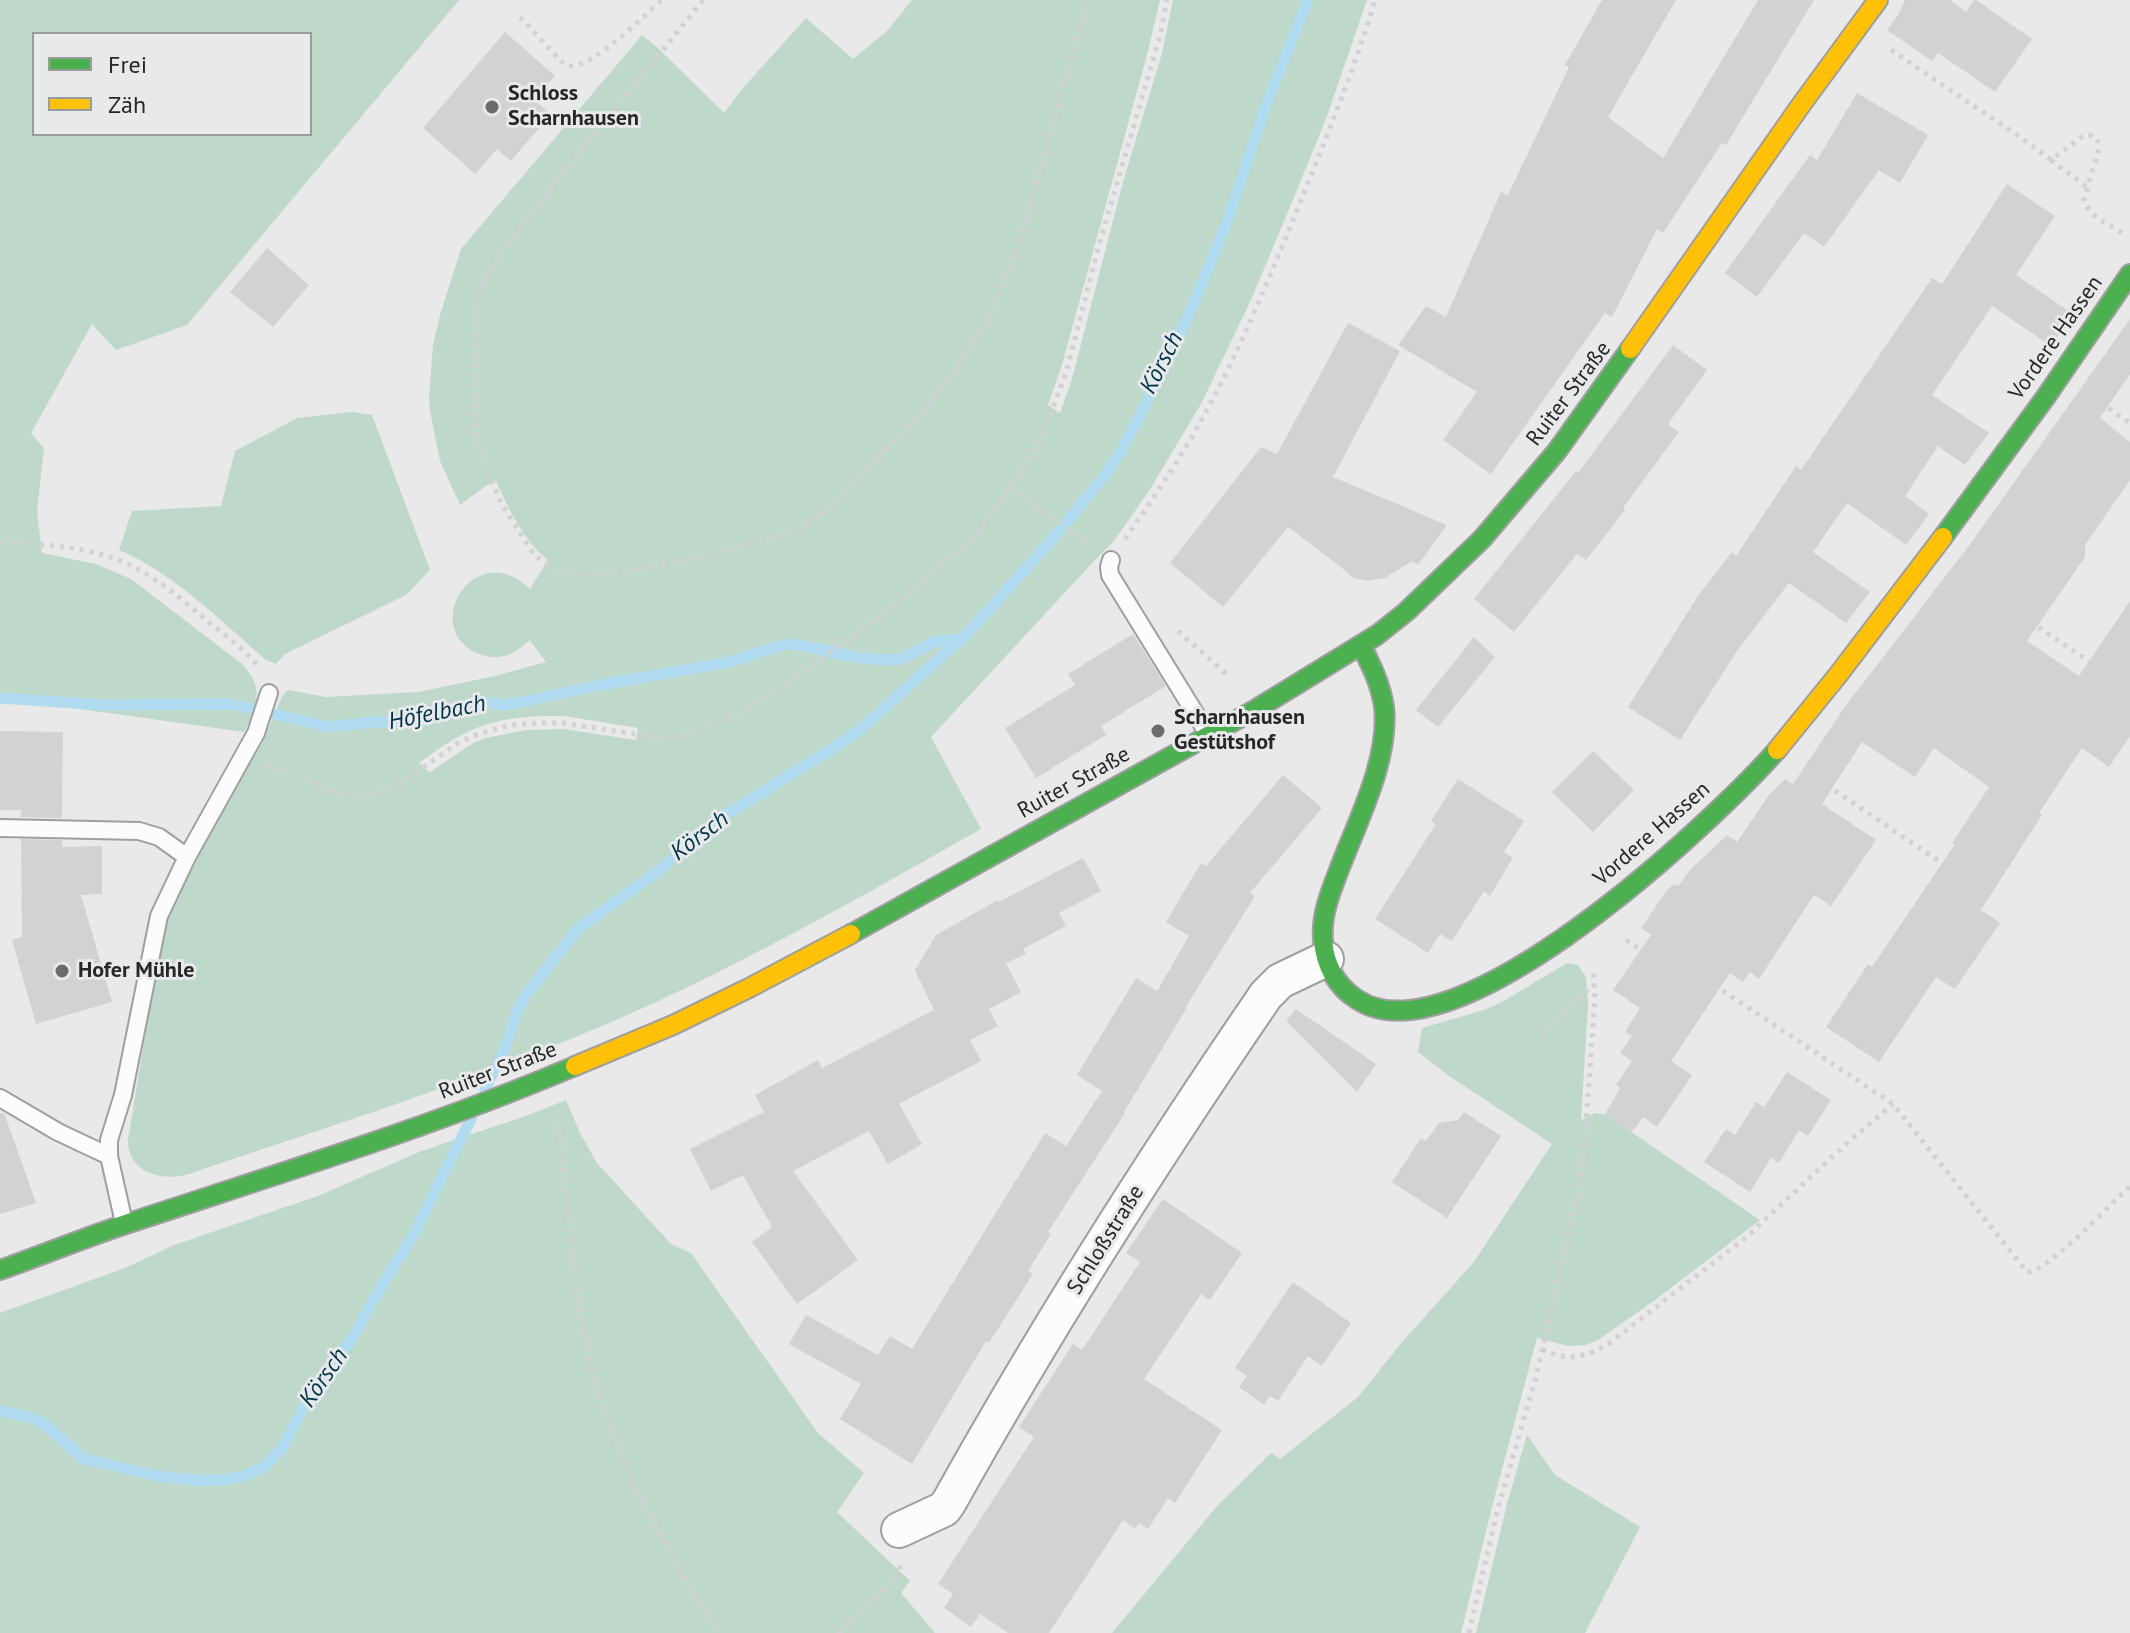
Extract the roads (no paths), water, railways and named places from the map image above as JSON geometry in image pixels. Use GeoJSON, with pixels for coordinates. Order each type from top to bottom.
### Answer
{"type":"FeatureCollection","features":[{"type":"Feature","properties":{"kind":"main road","name":"Ruiter Straße"},"geometry":{"type":"LineString","coordinates":[[0,1270],[407,1130],[534,1084],[638,1041],[762,982],[917,899],[1258,708],[1361,645],[1406,612],[1453,568],[1535,478],[1617,370],[1793,115],[1878,0]]}},
{"type":"Feature","properties":{"kind":"main road","name":"Vordere Hassen"},"geometry":{"type":"LineString","coordinates":[[1361,645],[1380,687],[1384,740],[1375,775],[1324,912],[1322,935],[1326,959],[1341,987],[1360,1001],[1382,1009],[1417,1009],[1452,1001],[1482,988],[1575,931],[1692,835],[1776,751],[1930,555],[2061,376],[2130,274]]}},
{"type":"Feature","properties":{"kind":"street","name":"Schloßstraße"},"geometry":{"type":"LineString","coordinates":[[899,1530],[944,1509],[949,1502],[1008,1397],[1154,1163],[1266,995],[1280,981],[1326,959]]}},
{"type":"Feature","properties":{"kind":"lane"},"geometry":{"type":"LineString","coordinates":[[1111,560],[1110,575],[1209,735]]}},
{"type":"Feature","properties":{"kind":"lane"},"geometry":{"type":"LineString","coordinates":[[124,1225],[109,1156],[109,1140],[125,1086],[159,916],[187,857],[258,729],[268,684]]}},
{"type":"Feature","properties":{"kind":"lane"},"geometry":{"type":"LineString","coordinates":[[0,828],[139,831],[159,837],[187,857]]}},
{"type":"Feature","properties":{"kind":"lane"},"geometry":{"type":"LineString","coordinates":[[0,1098],[58,1132],[109,1156]]}},
{"type":"Feature","properties":{"kind":"waterway","name":"Körsch"},"geometry":{"type":"LineString","coordinates":[[485,1089],[526,995],[578,929],[658,871],[724,816],[861,729],[970,631],[1105,475],[1159,379],[1196,298],[1308,0]]}},
{"type":"Feature","properties":{"kind":"waterway","name":"Höfelbach"},"geometry":{"type":"LineString","coordinates":[[0,698],[103,705],[232,704],[328,727],[375,722],[412,723],[478,701],[504,705],[518,703],[729,662],[786,644],[888,660],[900,659],[934,642],[962,639]]}},
{"type":"Feature","properties":{"kind":"waterway","name":"Körsch"},"geometry":{"type":"LineString","coordinates":[[0,1411],[43,1423],[84,1459],[158,1476],[205,1481],[227,1479],[244,1476],[265,1466],[283,1447],[315,1385],[353,1338],[414,1234],[471,1119]]}},
{"type":"Feature","properties":{"kind":"place","name":"Schloss Scharnhausen"},"geometry":{"type":"Point","coordinates":[492,107]}},
{"type":"Feature","properties":{"kind":"place","name":"Scharnhausen Gestütshof"},"geometry":{"type":"Point","coordinates":[1158,731]}},
{"type":"Feature","properties":{"kind":"place","name":"Hofer Mühle"},"geometry":{"type":"Point","coordinates":[62,971]}}]}
